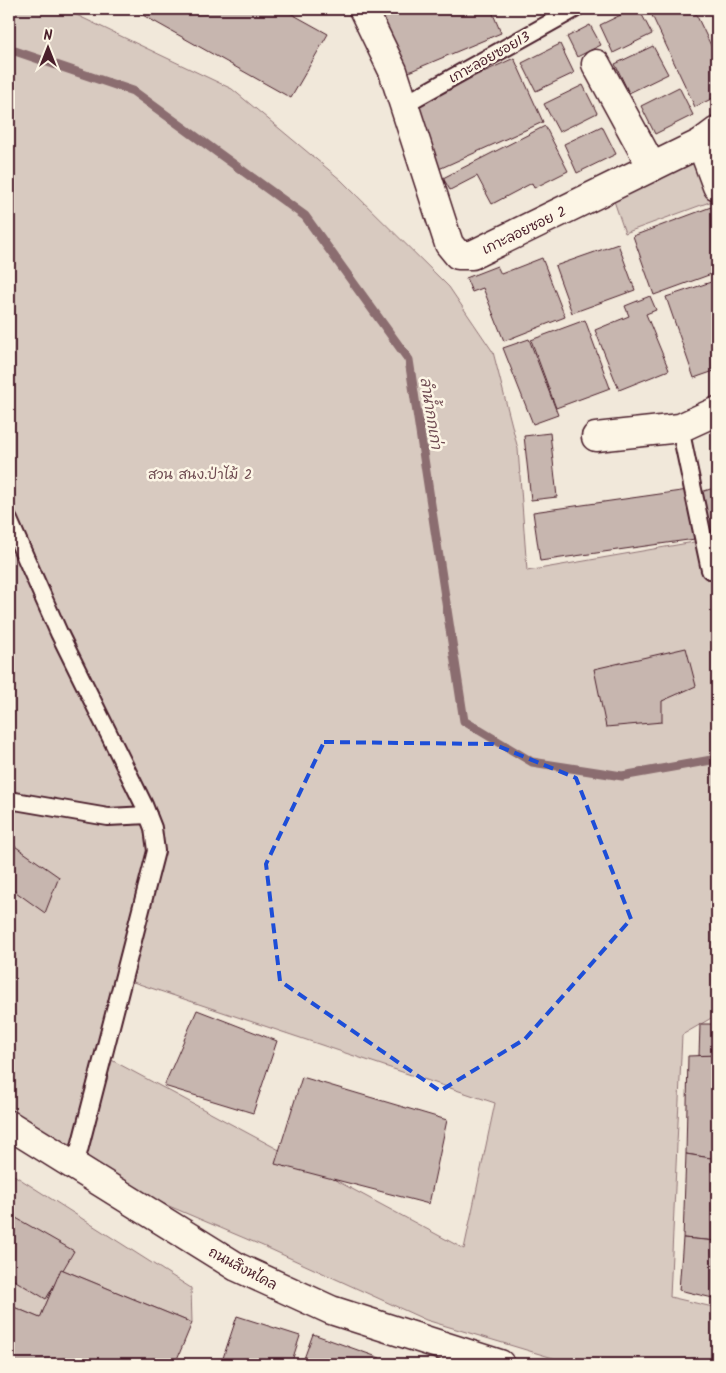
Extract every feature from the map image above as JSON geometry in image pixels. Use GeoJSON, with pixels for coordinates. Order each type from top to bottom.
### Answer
{"type":"FeatureCollection","features":[{"type":"Feature","properties":{"kind":"street","name":"เกาะลอยซอย 2"},"geometry":{"type":"LineString","coordinates":[[363,9],[392,71],[449,244],[458,255],[472,255],[709,137]]}},
{"type":"Feature","properties":{"kind":"street"},"geometry":{"type":"LineString","coordinates":[[596,64],[652,167]]}},
{"type":"Feature","properties":{"kind":"street"},"geometry":{"type":"LineString","coordinates":[[709,137],[717,186]]}},
{"type":"Feature","properties":{"kind":"street"},"geometry":{"type":"LineString","coordinates":[[596,437],[680,428],[717,411]]}},
{"type":"Feature","properties":{"kind":"street","name":"ถนนสิงหไคล"},"geometry":{"type":"LineString","coordinates":[[9,1125],[246,1271],[330,1310],[500,1364]]}},
{"type":"Feature","properties":{"kind":"lane","name":"เกาะลอยซอย13"},"geometry":{"type":"LineString","coordinates":[[403,105],[575,9]]}},
{"type":"Feature","properties":{"kind":"lane"},"geometry":{"type":"LineString","coordinates":[[680,428],[710,570]]}},
{"type":"Feature","properties":{"kind":"lane"},"geometry":{"type":"LineString","coordinates":[[9,520],[59,633],[148,816],[156,851],[75,1166]]}},
{"type":"Feature","properties":{"kind":"lane"},"geometry":{"type":"LineString","coordinates":[[9,800],[108,817],[148,816]]}},
{"type":"Feature","properties":{"kind":"highlighted area"},"geometry":{"type":"Polygon","coordinates":[[[324,742],[493,744],[576,778],[631,919],[525,1039],[440,1091],[280,981],[266,864],[324,742]]]}},
{"type":"Feature","properties":{"kind":"green space","name":"สวน สนง.ป่าไม้ 2"},"geometry":{"type":"Polygon","coordinates":[[[9,9],[64,9],[232,89],[341,180],[449,287],[493,352],[518,449],[527,571],[717,538],[717,926],[713,927],[713,1017],[682,1035],[670,1297],[717,1308],[717,1364],[573,1364],[426,1320],[270,1249],[75,1166],[9,1125],[9,9]],[[124,979],[104,1056],[464,1249],[495,1103],[124,979]]]}},
{"type":"Feature","properties":{"kind":"green space"},"geometry":{"type":"Polygon","coordinates":[[[697,151],[715,200],[625,233],[612,195],[697,151]]]}},
{"type":"Feature","properties":{"kind":"green space"},"geometry":{"type":"Polygon","coordinates":[[[9,1172],[191,1288],[192,1323],[61,1269],[40,1318],[9,1305],[9,1172]]]}},
{"type":"Feature","properties":{"kind":"building"},"geometry":{"type":"Polygon","coordinates":[[[132,9],[283,9],[328,34],[291,98],[132,9]]]}},
{"type":"Feature","properties":{"kind":"building"},"geometry":{"type":"Polygon","coordinates":[[[370,9],[491,9],[501,33],[399,76],[370,9]]]}},
{"type":"Feature","properties":{"kind":"building"},"geometry":{"type":"Polygon","coordinates":[[[633,9],[639,9],[652,34],[613,53],[600,25],[633,9]]]}},
{"type":"Feature","properties":{"kind":"building"},"geometry":{"type":"Polygon","coordinates":[[[649,9],[698,9],[694,10],[717,58],[717,96],[695,107],[649,9]]]}},
{"type":"Feature","properties":{"kind":"building"},"geometry":{"type":"Polygon","coordinates":[[[590,25],[601,45],[577,57],[567,37],[590,25]]]}},
{"type":"Feature","properties":{"kind":"building"},"geometry":{"type":"Polygon","coordinates":[[[560,44],[574,73],[536,91],[522,63],[560,44]]]}},
{"type":"Feature","properties":{"kind":"building"},"geometry":{"type":"Polygon","coordinates":[[[653,46],[668,74],[629,93],[615,64],[653,46]]]}},
{"type":"Feature","properties":{"kind":"building"},"geometry":{"type":"Polygon","coordinates":[[[514,58],[543,122],[439,169],[409,106],[514,58]]]}},
{"type":"Feature","properties":{"kind":"building"},"geometry":{"type":"Polygon","coordinates":[[[583,85],[597,113],[559,132],[544,104],[583,85]]]}},
{"type":"Feature","properties":{"kind":"building"},"geometry":{"type":"Polygon","coordinates":[[[679,87],[693,115],[655,134],[641,106],[679,87]]]}},
{"type":"Feature","properties":{"kind":"building"},"geometry":{"type":"Polygon","coordinates":[[[545,126],[568,171],[534,188],[532,183],[492,204],[477,176],[450,190],[443,178],[545,126]]]}},
{"type":"Feature","properties":{"kind":"building"},"geometry":{"type":"Polygon","coordinates":[[[602,126],[616,154],[577,173],[564,144],[602,126]]]}},
{"type":"Feature","properties":{"kind":"building"},"geometry":{"type":"Polygon","coordinates":[[[711,207],[717,223],[717,272],[654,295],[633,236],[711,207]]]}},
{"type":"Feature","properties":{"kind":"building"},"geometry":{"type":"Polygon","coordinates":[[[618,244],[635,290],[572,313],[555,266],[618,244]]]}},
{"type":"Feature","properties":{"kind":"building"},"geometry":{"type":"Polygon","coordinates":[[[542,258],[565,317],[504,341],[483,288],[472,292],[466,278],[497,266],[501,274],[542,258]]]}},
{"type":"Feature","properties":{"kind":"building"},"geometry":{"type":"Polygon","coordinates":[[[717,280],[717,370],[694,378],[666,297],[717,280]]]}},
{"type":"Feature","properties":{"kind":"building"},"geometry":{"type":"Polygon","coordinates":[[[650,296],[656,310],[646,314],[669,370],[619,390],[595,330],[629,316],[625,306],[650,296]]]}},
{"type":"Feature","properties":{"kind":"building"},"geometry":{"type":"Polygon","coordinates":[[[585,320],[610,388],[556,408],[531,340],[585,320]]]}},
{"type":"Feature","properties":{"kind":"building"},"geometry":{"type":"Polygon","coordinates":[[[529,339],[558,415],[533,424],[503,348],[529,339]]]}},
{"type":"Feature","properties":{"kind":"building"},"geometry":{"type":"Polygon","coordinates":[[[550,433],[557,497],[531,500],[524,436],[550,433]]]}},
{"type":"Feature","properties":{"kind":"building"},"geometry":{"type":"Polygon","coordinates":[[[717,487],[717,530],[711,531],[701,492],[717,487]]]}},
{"type":"Feature","properties":{"kind":"building"},"geometry":{"type":"Polygon","coordinates":[[[688,490],[695,539],[540,561],[533,512],[688,490]]]}},
{"type":"Feature","properties":{"kind":"building"},"geometry":{"type":"Polygon","coordinates":[[[686,648],[696,686],[662,701],[662,722],[606,727],[594,669],[686,648]]]}},
{"type":"Feature","properties":{"kind":"building"},"geometry":{"type":"Polygon","coordinates":[[[9,842],[59,877],[45,913],[9,887],[9,842]]]}},
{"type":"Feature","properties":{"kind":"building"},"geometry":{"type":"Polygon","coordinates":[[[717,972],[717,1024],[713,1024],[713,973],[717,972]]]}},
{"type":"Feature","properties":{"kind":"building"},"geometry":{"type":"Polygon","coordinates":[[[197,1010],[277,1041],[253,1113],[164,1086],[197,1010]]]}},
{"type":"Feature","properties":{"kind":"building"},"geometry":{"type":"Polygon","coordinates":[[[700,1024],[717,1024],[717,1055],[699,1056],[700,1024]]]}},
{"type":"Feature","properties":{"kind":"building"},"geometry":{"type":"Polygon","coordinates":[[[717,1055],[717,1159],[686,1154],[688,1056],[717,1055]]]}},
{"type":"Feature","properties":{"kind":"building"},"geometry":{"type":"Polygon","coordinates":[[[302,1077],[447,1120],[429,1204],[275,1164],[302,1077]]]}},
{"type":"Feature","properties":{"kind":"building"},"geometry":{"type":"Polygon","coordinates":[[[686,1154],[717,1159],[717,1241],[683,1238],[686,1154]]]}},
{"type":"Feature","properties":{"kind":"building"},"geometry":{"type":"Polygon","coordinates":[[[9,1214],[74,1251],[46,1299],[9,1277],[9,1214]]]}},
{"type":"Feature","properties":{"kind":"building"},"geometry":{"type":"Polygon","coordinates":[[[683,1238],[717,1241],[717,1299],[679,1290],[683,1238]]]}},
{"type":"Feature","properties":{"kind":"building"},"geometry":{"type":"Polygon","coordinates":[[[61,1269],[192,1323],[175,1364],[9,1364],[9,1305],[40,1318],[61,1269]]]}},
{"type":"Feature","properties":{"kind":"building"},"geometry":{"type":"Polygon","coordinates":[[[237,1316],[300,1336],[291,1364],[221,1364],[237,1316]]]}},
{"type":"Feature","properties":{"kind":"building"},"geometry":{"type":"Polygon","coordinates":[[[313,1334],[380,1358],[378,1364],[302,1364],[313,1334]]]}},
{"type":"Feature","properties":{"kind":"waterway","name":"ลำน้ำกกเก่า"},"geometry":{"type":"LineString","coordinates":[[9,49],[133,91],[305,216],[409,360],[464,721],[532,762],[622,776],[717,759]]}}]}
